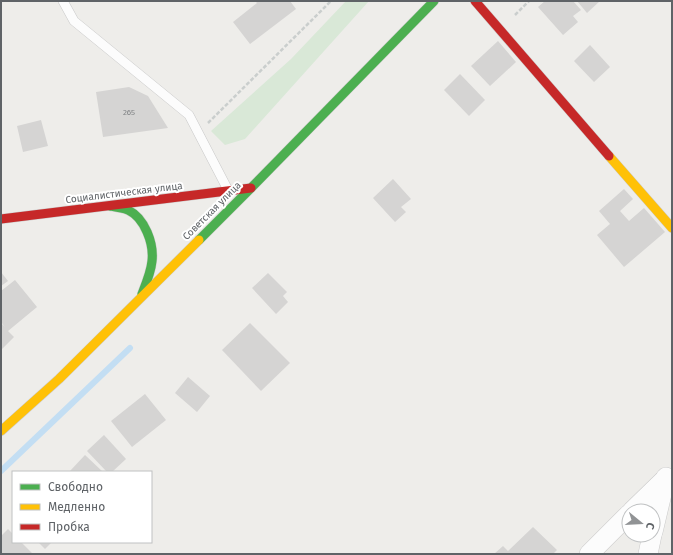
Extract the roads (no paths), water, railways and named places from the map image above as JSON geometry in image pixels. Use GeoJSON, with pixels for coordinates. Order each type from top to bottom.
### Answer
{"type":"FeatureCollection","features":[{"type":"Feature","properties":{"kind":"street","name":"Советская улица"},"geometry":{"type":"LineString","coordinates":[[1,431],[59,379],[251,188],[434,1]]}},
{"type":"Feature","properties":{"kind":"street"},"geometry":{"type":"LineString","coordinates":[[475,1],[672,228]]}},
{"type":"Feature","properties":{"kind":"street","name":"Социалистическая улица"},"geometry":{"type":"LineString","coordinates":[[1,219],[251,188]]}},
{"type":"Feature","properties":{"kind":"street"},"geometry":{"type":"LineString","coordinates":[[109,206],[131,211],[141,221],[147,234],[151,248],[152,262],[141,297]]}},
{"type":"Feature","properties":{"kind":"street"},"geometry":{"type":"LineString","coordinates":[[640,503],[669,474]]}},
{"type":"Feature","properties":{"kind":"street"},"geometry":{"type":"LineString","coordinates":[[661,504],[669,474]]}},
{"type":"Feature","properties":{"kind":"street"},"geometry":{"type":"LineString","coordinates":[[589,554],[621,522]]}},
{"type":"Feature","properties":{"kind":"street"},"geometry":{"type":"LineString","coordinates":[[648,554],[651,543]]}},
{"type":"Feature","properties":{"kind":"lane"},"geometry":{"type":"LineString","coordinates":[[63,1],[74,21],[189,116],[228,190]]}},
{"type":"Feature","properties":{"kind":"waterway"},"geometry":{"type":"LineString","coordinates":[[1,471],[130,348]]}}]}
